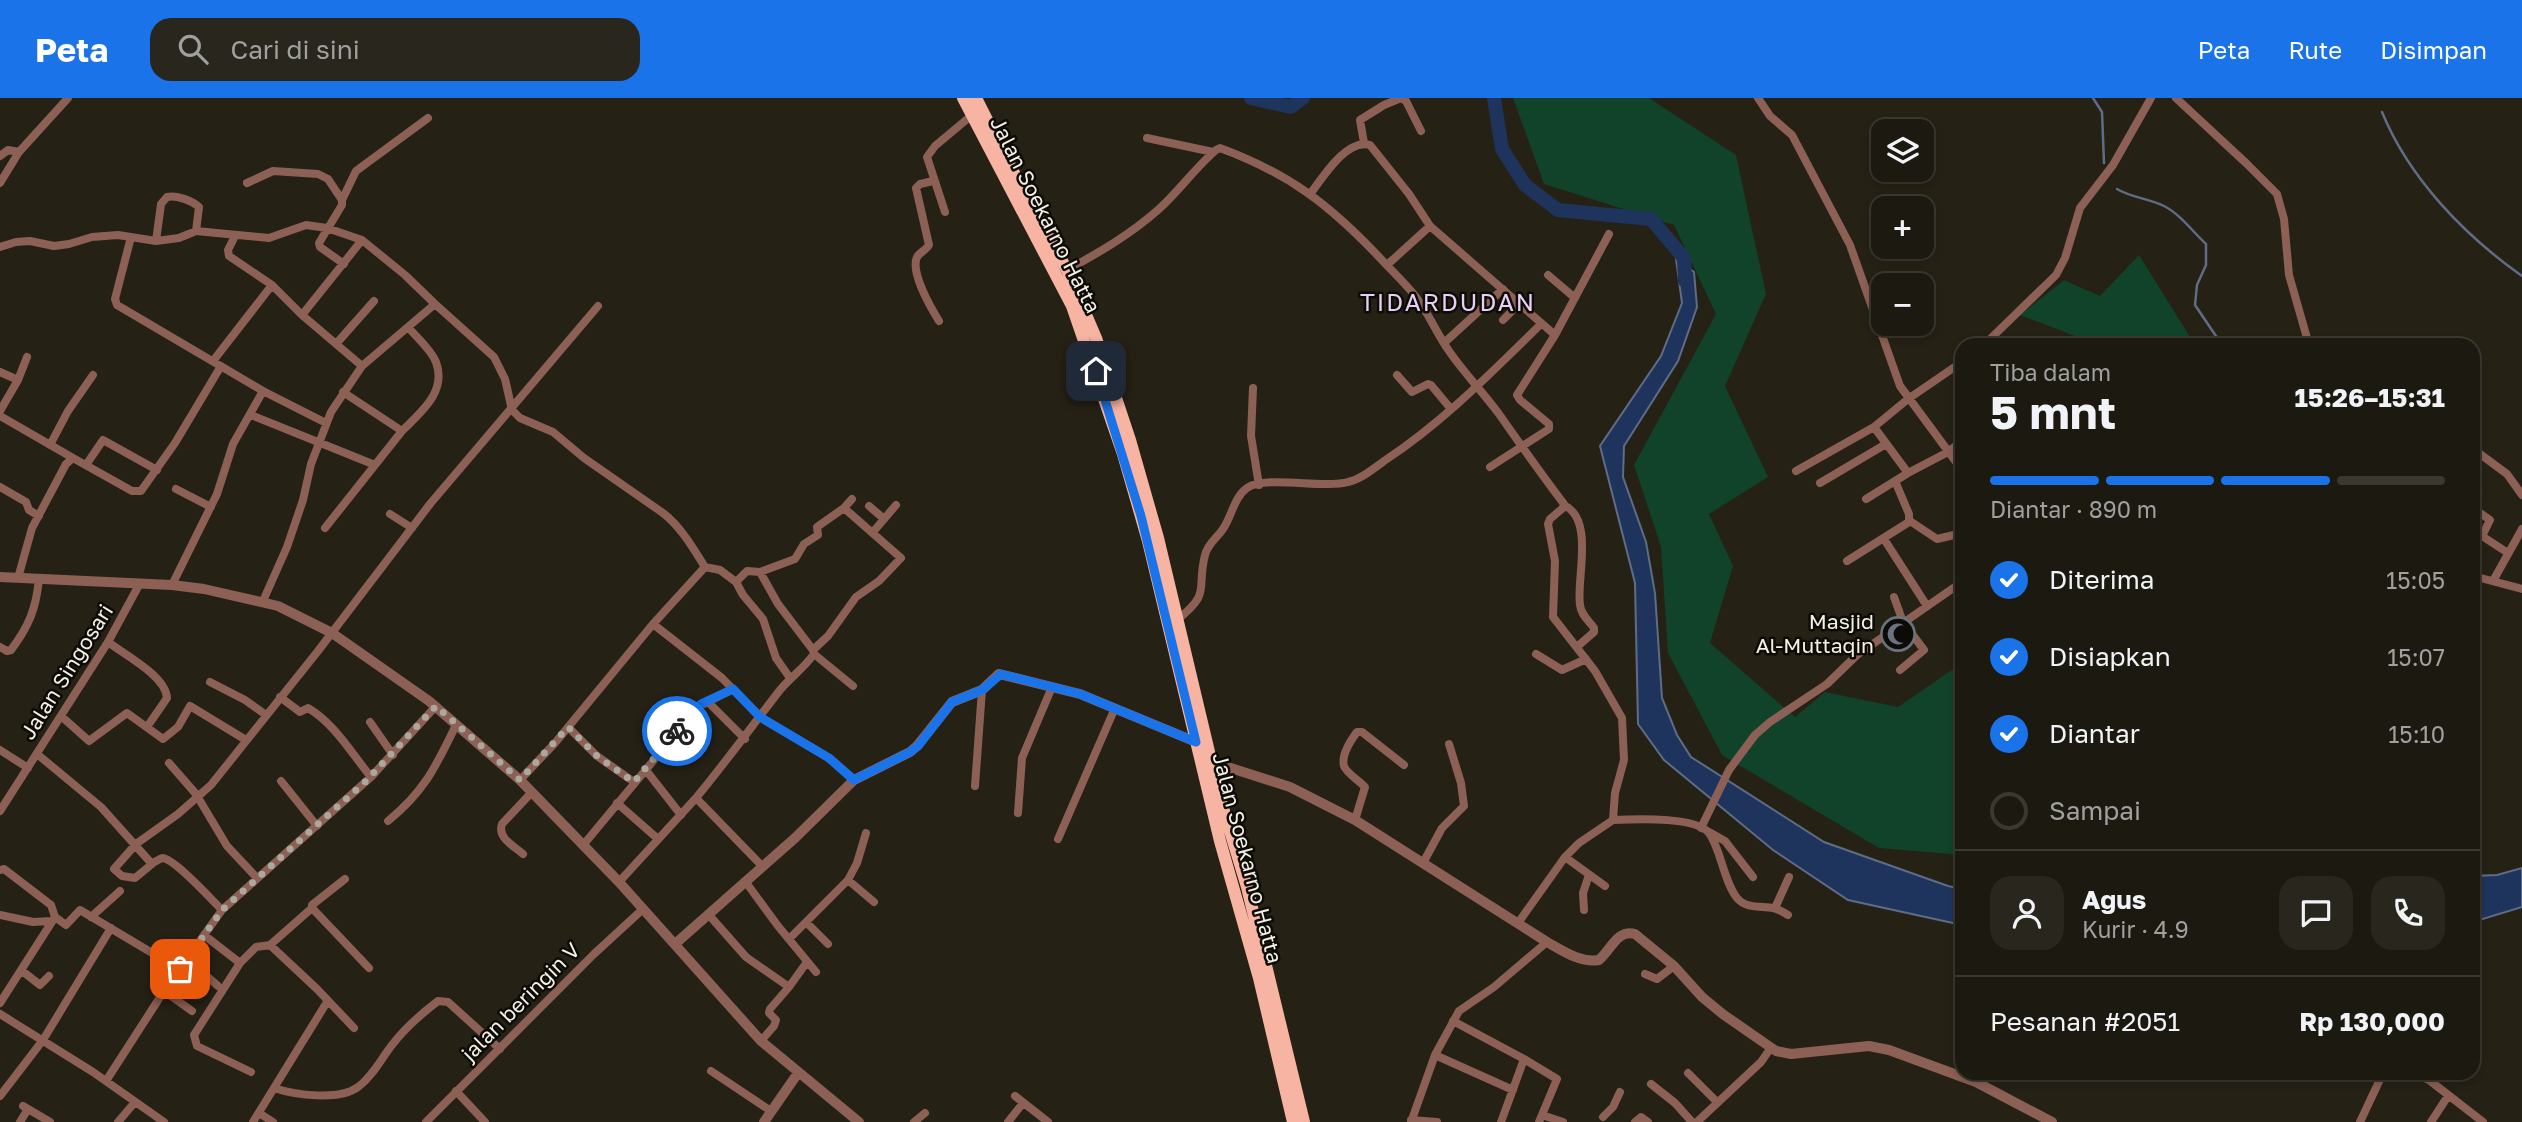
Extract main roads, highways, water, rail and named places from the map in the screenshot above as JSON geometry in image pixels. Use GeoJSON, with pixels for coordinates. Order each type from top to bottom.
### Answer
{"type":"FeatureCollection","features":[{"type":"Feature","properties":{"kind":"highway","name":"Jalan Soekarno Hatta"},"geometry":{"type":"LineString","coordinates":[[963,98],[1062,286],[1087,343],[1141,516],[1196,742],[1230,852],[1247,887],[1304,1122]]}},
{"type":"Feature","properties":{"kind":"highway","name":"Jalan Soekarno Hatta"},"geometry":{"type":"LineString","coordinates":[[976,98],[1067,270],[1096,338],[1130,440],[1158,537],[1212,762],[1230,852],[1293,1122]]}},
{"type":"Feature","properties":{"kind":"water"},"geometry":{"type":"Polygon","coordinates":[[[1676,259],[1694,272],[1697,307],[1678,361],[1624,446],[1623,477],[1646,542],[1655,593],[1662,698],[1677,735],[1691,757],[1824,842],[1955,888],[1955,923],[1848,900],[1773,850],[1664,760],[1638,724],[1635,583],[1600,446],[1661,356],[1682,303],[1676,259]]]}},
{"type":"Feature","properties":{"kind":"water"},"geometry":{"type":"Polygon","coordinates":[[[2522,868],[2522,907],[2480,920],[2480,876],[2497,875],[2522,868]]]}},
{"type":"Feature","properties":{"kind":"waterway"},"geometry":{"type":"LineString","coordinates":[[1251,98],[1291,107],[1303,98]]}},
{"type":"Feature","properties":{"kind":"waterway"},"geometry":{"type":"LineString","coordinates":[[1494,98],[1502,149],[1525,185],[1558,210],[1651,219],[1684,258],[1685,281]]}},
{"type":"Feature","properties":{"kind":"waterway"},"geometry":{"type":"LineString","coordinates":[[2093,98],[2102,112],[2104,163]]}},
{"type":"Feature","properties":{"kind":"waterway"},"geometry":{"type":"LineString","coordinates":[[2382,112],[2407,160],[2440,203],[2479,242],[2522,276]]}},
{"type":"Feature","properties":{"kind":"waterway"},"geometry":{"type":"LineString","coordinates":[[2117,189],[2170,209],[2206,244],[2206,265],[2197,285],[2195,305],[2217,338]]}},
{"type":"Feature","properties":{"kind":"place","name":"Masjid Al-Muttaqin"},"geometry":{"type":"Point","coordinates":[1898,634]}},
{"type":"Feature","properties":{"kind":"district","name":"TIDARDUDAN"},"geometry":{"type":"Point","coordinates":[1448,303]}}]}
